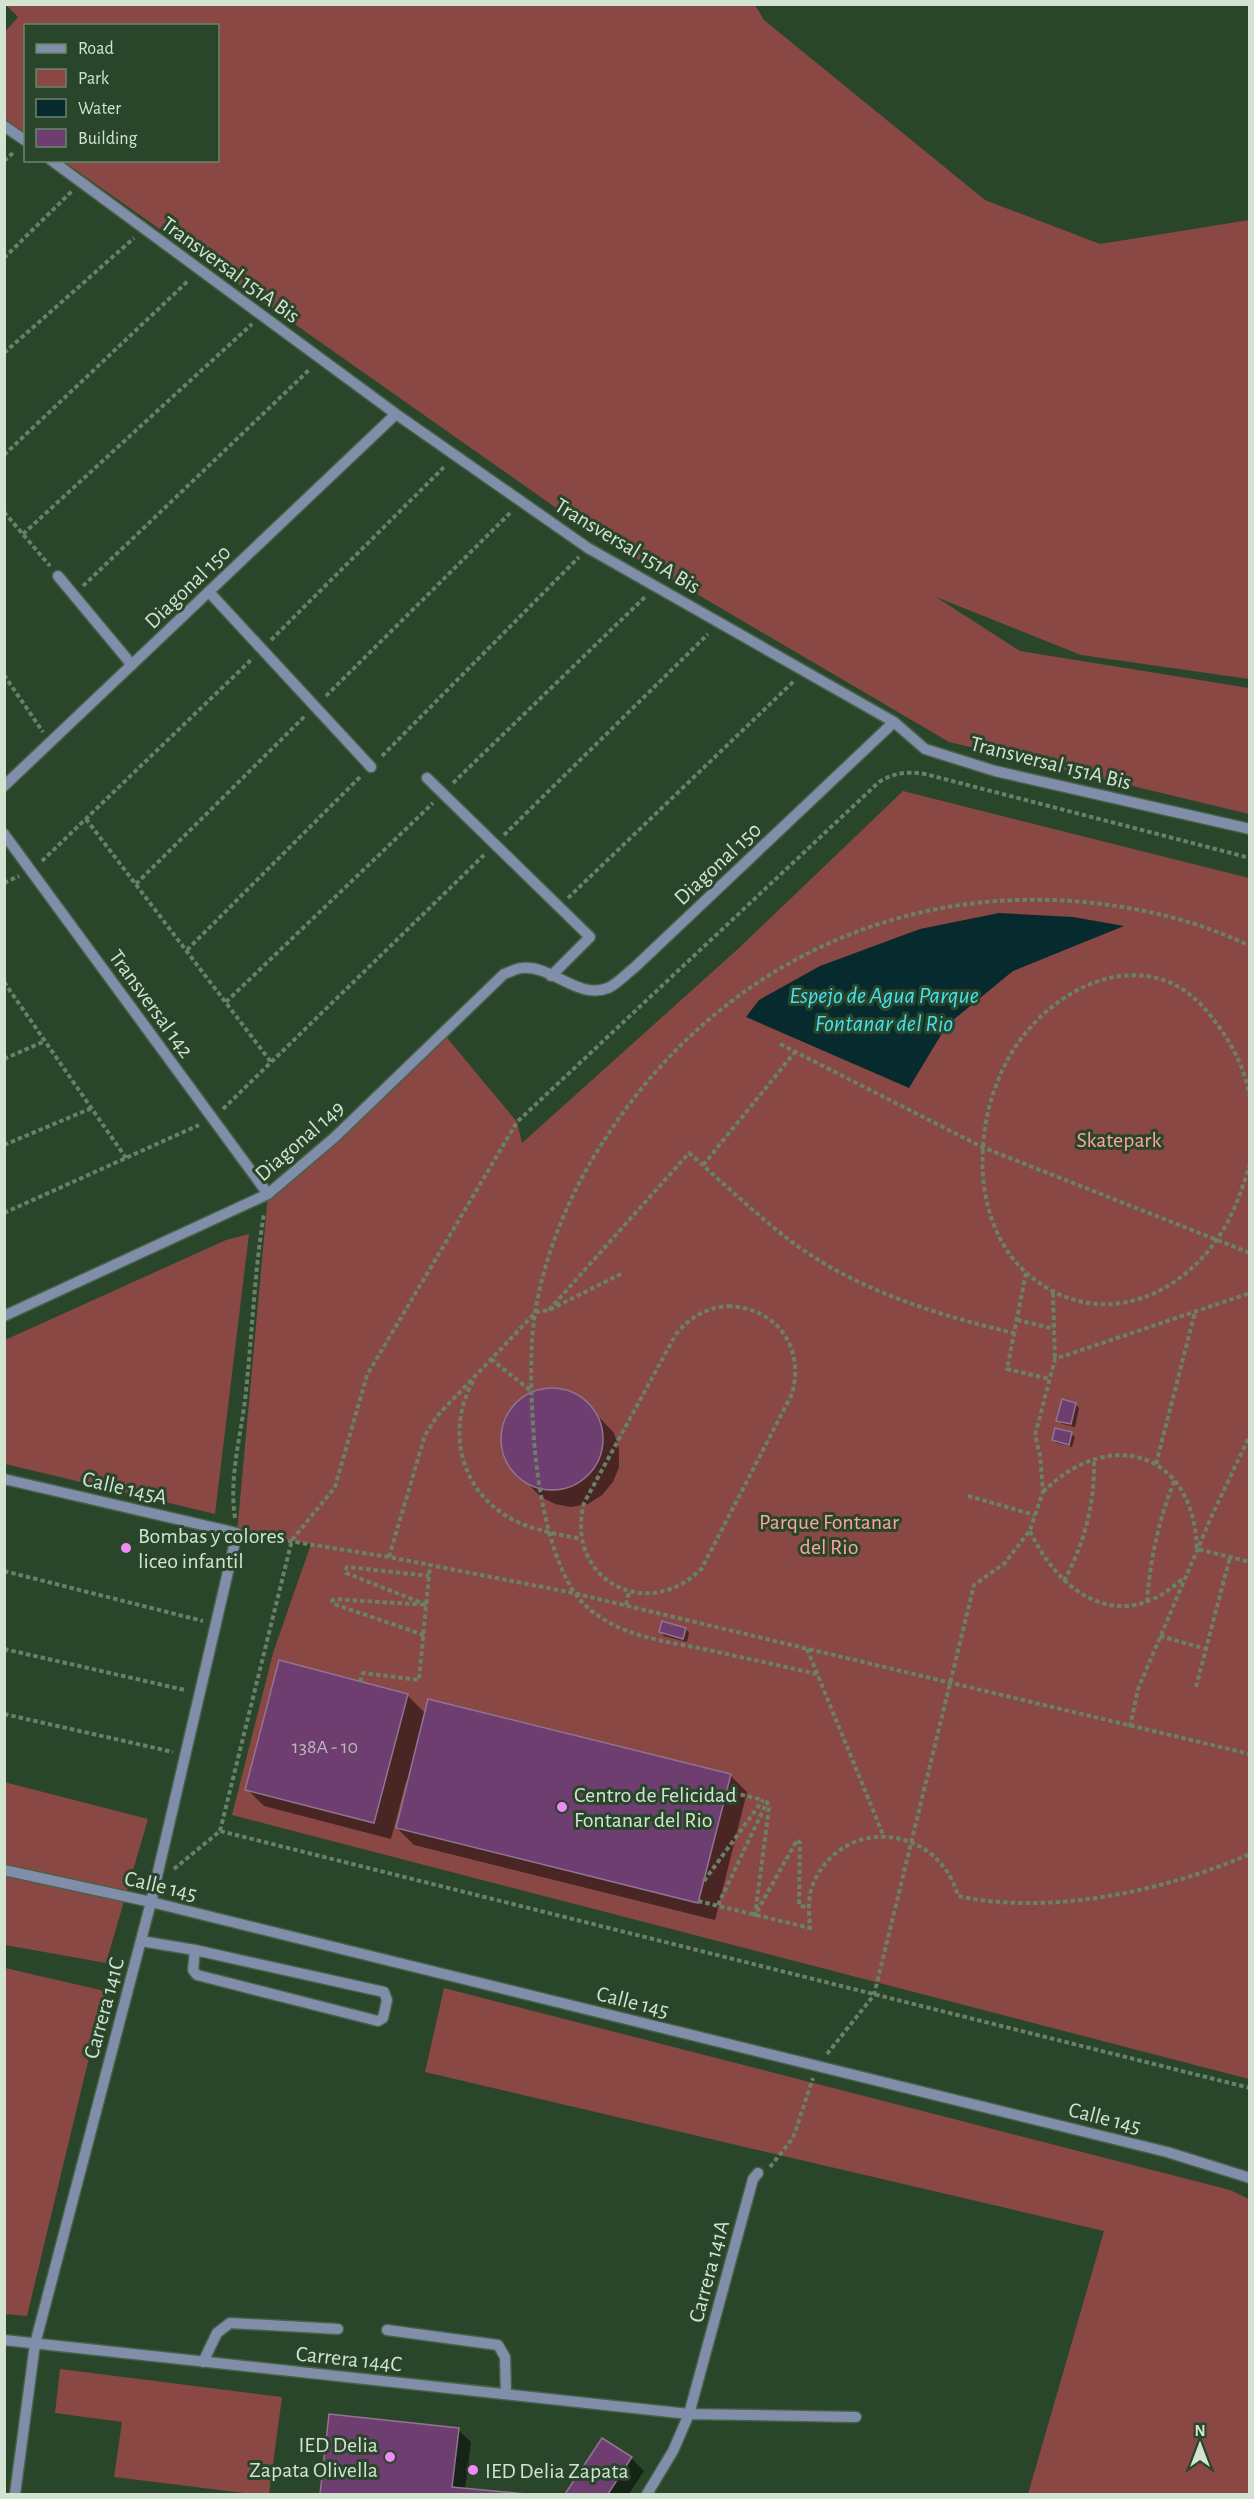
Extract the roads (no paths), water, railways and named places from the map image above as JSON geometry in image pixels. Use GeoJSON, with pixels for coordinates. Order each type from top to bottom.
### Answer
{"type":"FeatureCollection","features":[{"type":"Feature","properties":{"kind":"street"},"geometry":{"type":"LineString","coordinates":[[4,126],[24,140]]}},
{"type":"Feature","properties":{"kind":"street","name":"Transversal 151A Bis"},"geometry":{"type":"LineString","coordinates":[[54,162],[396,414],[588,548],[894,722],[925,749],[995,771],[1250,829]]}},
{"type":"Feature","properties":{"kind":"street","name":"Diagonal 150"},"geometry":{"type":"LineString","coordinates":[[4,786],[396,414]]}},
{"type":"Feature","properties":{"kind":"street"},"geometry":{"type":"LineString","coordinates":[[58,576],[132,664]]}},
{"type":"Feature","properties":{"kind":"street"},"geometry":{"type":"LineString","coordinates":[[209,591],[370,767]]}},
{"type":"Feature","properties":{"kind":"street","name":"Diagonal 150"},"geometry":{"type":"LineString","coordinates":[[551,976],[579,988],[598,990],[610,987],[634,968],[894,722]]}},
{"type":"Feature","properties":{"kind":"street"},"geometry":{"type":"LineString","coordinates":[[427,778],[590,937],[551,976]]}},
{"type":"Feature","properties":{"kind":"street","name":"Transversal 142"},"geometry":{"type":"LineString","coordinates":[[4,834],[267,1194]]}},
{"type":"Feature","properties":{"kind":"street","name":"Diagonal 149"},"geometry":{"type":"LineString","coordinates":[[4,1316],[267,1194],[335,1137],[504,974],[522,968],[551,976]]}},
{"type":"Feature","properties":{"kind":"street","name":"Calle 145A"},"geometry":{"type":"LineString","coordinates":[[4,1479],[237,1533]]}},
{"type":"Feature","properties":{"kind":"street","name":"Carrera 141C"},"geometry":{"type":"LineString","coordinates":[[15,2494],[35,2344],[151,1902],[237,1533]]}},
{"type":"Feature","properties":{"kind":"street","name":"Calle 145"},"geometry":{"type":"LineString","coordinates":[[4,1870],[151,1902],[1167,2152],[1250,2178]]}},
{"type":"Feature","properties":{"kind":"street"},"geometry":{"type":"LineString","coordinates":[[141,1941],[195,1950],[384,1992],[387,2000],[383,2018],[378,2021],[197,1975],[193,1970],[195,1950]]}},
{"type":"Feature","properties":{"kind":"street","name":"Carrera 141A"},"geometry":{"type":"LineString","coordinates":[[647,2494],[673,2451],[689,2414],[753,2179],[758,2173]]}},
{"type":"Feature","properties":{"kind":"street"},"geometry":{"type":"LineString","coordinates":[[203,2362],[217,2333],[230,2323],[338,2329]]}},
{"type":"Feature","properties":{"kind":"street"},"geometry":{"type":"LineString","coordinates":[[387,2330],[498,2345],[505,2356],[506,2394]]}},
{"type":"Feature","properties":{"kind":"street","name":"Carrera 144C"},"geometry":{"type":"LineString","coordinates":[[4,2340],[689,2414],[856,2416]]}},
{"type":"Feature","properties":{"kind":"water","name":"Espejo de Agua Parque Fontanar del Rio"},"geometry":{"type":"Polygon","coordinates":[[[999,913],[1073,917],[1124,926],[1013,971],[947,1025],[909,1088],[746,1017],[759,1000],[820,966],[920,929],[999,913]]]}},
{"type":"Feature","properties":{"kind":"place","name":"Bombas y colores liceo infantil"},"geometry":{"type":"Point","coordinates":[126,1548]}},
{"type":"Feature","properties":{"kind":"place","name":"Centro de Felicidad Fontanar del Rio"},"geometry":{"type":"Point","coordinates":[562,1807]}},
{"type":"Feature","properties":{"kind":"place","name":"IED Delia Zapata Olivella"},"geometry":{"type":"Point","coordinates":[390,2457]}},
{"type":"Feature","properties":{"kind":"place","name":"IED Delia Zapata"},"geometry":{"type":"Point","coordinates":[473,2470]}},
{"type":"Feature","properties":{"kind":"park label","name":"Skatepark"},"geometry":{"type":"Point","coordinates":[1119,1139]}},
{"type":"Feature","properties":{"kind":"park label","name":"Parque Fontanar del Rio"},"geometry":{"type":"Point","coordinates":[829,1534]}}]}
